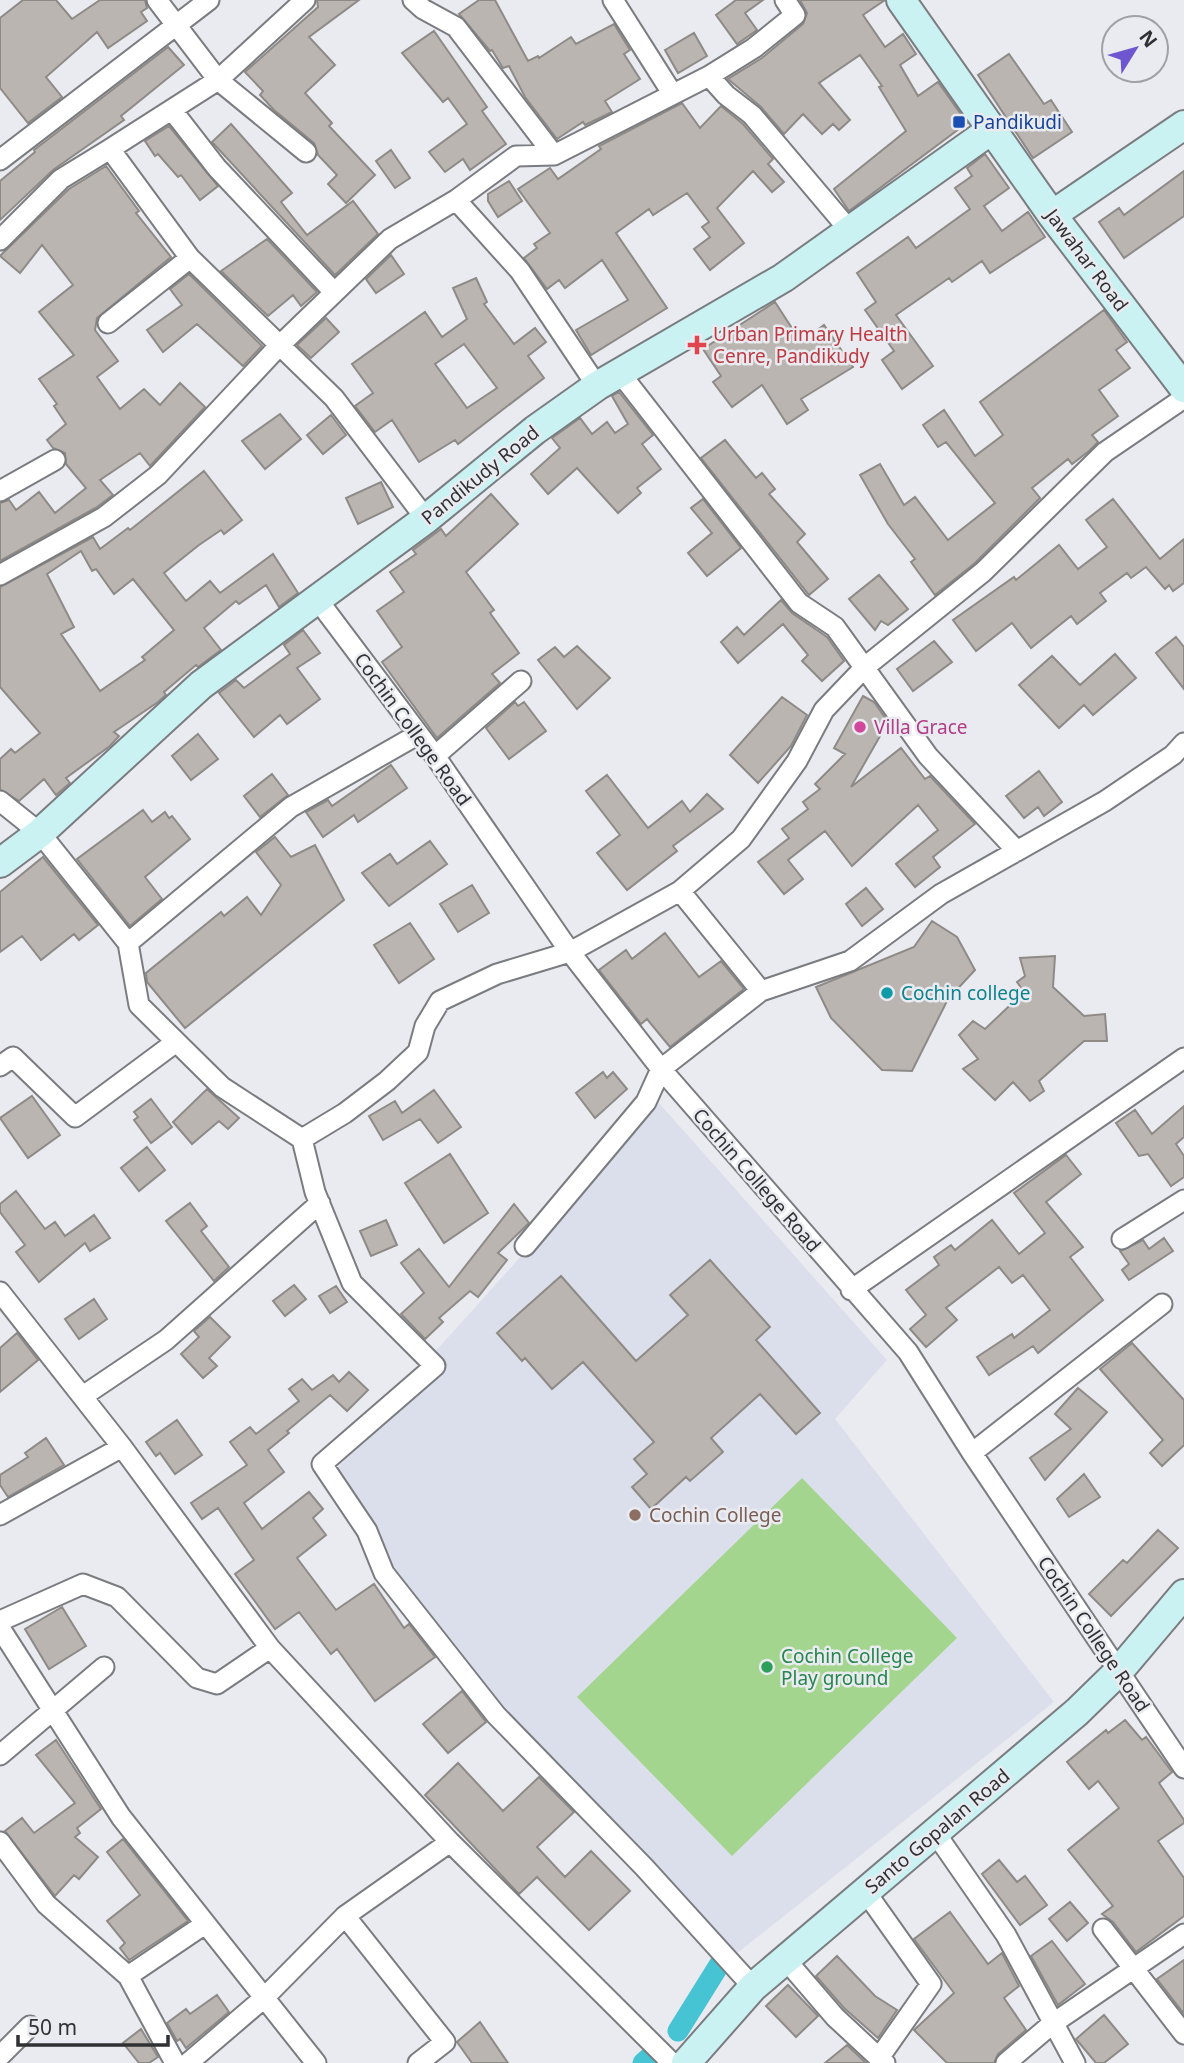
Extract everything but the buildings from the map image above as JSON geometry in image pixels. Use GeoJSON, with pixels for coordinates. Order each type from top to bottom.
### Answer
{"type":"FeatureCollection","features":[{"type":"Feature","properties":{"kind":"street"},"geometry":{"type":"LineString","coordinates":[[157,0],[218,80],[306,152]]}},
{"type":"Feature","properties":{"kind":"street"},"geometry":{"type":"LineString","coordinates":[[0,160],[209,0]]}},
{"type":"Feature","properties":{"kind":"street"},"geometry":{"type":"LineString","coordinates":[[0,240],[61,179],[218,80],[305,0]]}},
{"type":"Feature","properties":{"kind":"street"},"geometry":{"type":"LineString","coordinates":[[413,0],[423,9],[456,27],[554,155]]}},
{"type":"Feature","properties":{"kind":"street"},"geometry":{"type":"LineString","coordinates":[[613,0],[672,93]]}},
{"type":"Feature","properties":{"kind":"street"},"geometry":{"type":"LineString","coordinates":[[0,575],[104,517],[158,475],[278,347],[390,239],[456,200],[516,156],[554,155],[709,76],[754,48],[795,15],[785,0]]}},
{"type":"Feature","properties":{"kind":"street","name":"Jawahar Road"},"geometry":{"type":"LineString","coordinates":[[901,0],[1052,215],[1184,388]]}},
{"type":"Feature","properties":{"kind":"street"},"geometry":{"type":"LineString","coordinates":[[709,76],[752,115],[851,232]]}},
{"type":"Feature","properties":{"kind":"street"},"geometry":{"type":"LineString","coordinates":[[172,110],[217,168],[334,292]]}},
{"type":"Feature","properties":{"kind":"street"},"geometry":{"type":"LineString","coordinates":[[1052,215],[1184,125]]}},
{"type":"Feature","properties":{"kind":"street","name":"Pandikudy Road"},"geometry":{"type":"LineString","coordinates":[[0,863],[40,833],[201,685],[426,519],[535,430],[608,380],[783,278],[991,130]]}},
{"type":"Feature","properties":{"kind":"street"},"geometry":{"type":"LineString","coordinates":[[110,149],[190,258],[278,347],[334,398],[426,519]]}},
{"type":"Feature","properties":{"kind":"street"},"geometry":{"type":"LineString","coordinates":[[456,200],[520,271],[608,380],[799,603],[835,627],[928,756],[1017,851]]}},
{"type":"Feature","properties":{"kind":"street"},"geometry":{"type":"LineString","coordinates":[[108,323],[190,258]]}},
{"type":"Feature","properties":{"kind":"street"},"geometry":{"type":"LineString","coordinates":[[302,1139],[345,1113],[387,1081],[418,1052],[425,1026],[440,1001],[497,974],[570,952],[680,891],[741,839],[797,761],[824,710],[865,667],[983,572],[1105,452],[1184,398]]}},
{"type":"Feature","properties":{"kind":"street"},"geometry":{"type":"LineString","coordinates":[[0,491],[55,460]]}},
{"type":"Feature","properties":{"kind":"street","name":"Cochin College Road"},"geometry":{"type":"LineString","coordinates":[[317,599],[417,735],[436,756],[570,952],[661,1069],[851,1290],[908,1352],[972,1453],[1184,1769]]}},
{"type":"Feature","properties":{"kind":"street"},"geometry":{"type":"LineString","coordinates":[[436,756],[522,681]]}},
{"type":"Feature","properties":{"kind":"street"},"geometry":{"type":"LineString","coordinates":[[128,943],[291,807],[417,735]]}},
{"type":"Feature","properties":{"kind":"street"},"geometry":{"type":"LineString","coordinates":[[525,1246],[646,1102],[661,1069],[761,991],[850,961],[941,894],[1105,801],[1173,755],[1184,743]]}},
{"type":"Feature","properties":{"kind":"street"},"geometry":{"type":"LineString","coordinates":[[0,801],[40,833],[128,943],[139,1005],[222,1087],[302,1139],[320,1203],[352,1283],[435,1366],[322,1464],[367,1531],[384,1573],[496,1715],[644,1867],[752,1987]]}},
{"type":"Feature","properties":{"kind":"street"},"geometry":{"type":"LineString","coordinates":[[680,891],[761,991]]}},
{"type":"Feature","properties":{"kind":"street"},"geometry":{"type":"LineString","coordinates":[[0,1066],[13,1056],[75,1117],[176,1042]]}},
{"type":"Feature","properties":{"kind":"street"},"geometry":{"type":"LineString","coordinates":[[851,1290],[1184,1058]]}},
{"type":"Feature","properties":{"kind":"street"},"geometry":{"type":"LineString","coordinates":[[1122,1239],[1184,1200]]}},
{"type":"Feature","properties":{"kind":"street"},"geometry":{"type":"LineString","coordinates":[[83,1396],[166,1340],[320,1203]]}},
{"type":"Feature","properties":{"kind":"street"},"geometry":{"type":"LineString","coordinates":[[0,1293],[122,1447],[270,1648],[450,1842],[673,2063]]}},
{"type":"Feature","properties":{"kind":"street"},"geometry":{"type":"LineString","coordinates":[[972,1453],[1161,1304]]}},
{"type":"Feature","properties":{"kind":"street"},"geometry":{"type":"LineString","coordinates":[[0,1515],[122,1447]]}},
{"type":"Feature","properties":{"kind":"street"},"geometry":{"type":"LineString","coordinates":[[0,1621],[83,1584],[117,1597],[197,1678],[217,1684],[270,1648]]}},
{"type":"Feature","properties":{"kind":"street","name":"Santo Gopalan Road"},"geometry":{"type":"LineString","coordinates":[[685,2063],[752,1987],[936,1834],[1119,1671],[1184,1594]]}},
{"type":"Feature","properties":{"kind":"street"},"geometry":{"type":"LineString","coordinates":[[0,1628],[121,1817],[316,2063]]}},
{"type":"Feature","properties":{"kind":"street"},"geometry":{"type":"LineString","coordinates":[[0,1755],[104,1667]]}},
{"type":"Feature","properties":{"kind":"street"},"geometry":{"type":"LineString","coordinates":[[936,1834],[1006,1935],[1075,2063]]}},
{"type":"Feature","properties":{"kind":"street"},"geometry":{"type":"LineString","coordinates":[[0,1842],[46,1904],[128,1976],[175,2063]]}},
{"type":"Feature","properties":{"kind":"street"},"geometry":{"type":"LineString","coordinates":[[188,2063],[264,1998],[345,1916],[450,1842]]}},
{"type":"Feature","properties":{"kind":"street"},"geometry":{"type":"LineString","coordinates":[[786,1959],[835,2017],[882,2060],[931,1984],[866,1892]]}},
{"type":"Feature","properties":{"kind":"street"},"geometry":{"type":"LineString","coordinates":[[345,1916],[445,2042],[418,2063]]}},
{"type":"Feature","properties":{"kind":"street"},"geometry":{"type":"LineString","coordinates":[[128,1976],[205,1924]]}},
{"type":"Feature","properties":{"kind":"street"},"geometry":{"type":"LineString","coordinates":[[1103,1929],[1184,2034]]}},
{"type":"Feature","properties":{"kind":"street"},"geometry":{"type":"LineString","coordinates":[[1006,2063],[1052,2024],[1184,1934]]}},
{"type":"Feature","properties":{"kind":"street"},"geometry":{"type":"LineString","coordinates":[[0,2056],[30,2026]]}},
{"type":"Feature","properties":{"kind":"shaded area","name":"Cochin College"},"geometry":{"type":"Polygon","coordinates":[[[659,1103],[887,1360],[835,1419],[1054,1702],[736,1954],[502,1711],[384,1562],[337,1468],[444,1364],[434,1353],[659,1103]]]}},
{"type":"Feature","properties":{"kind":"green space","name":"Cochin College Play ground"},"geometry":{"type":"Polygon","coordinates":[[[802,1478],[957,1638],[732,1856],[577,1697],[802,1478]]]}},
{"type":"Feature","properties":{"kind":"waterway"},"geometry":{"type":"LineString","coordinates":[[678,2031],[721,1962]]}},
{"type":"Feature","properties":{"kind":"waterway"},"geometry":{"type":"LineString","coordinates":[[643,2063],[650,2057]]}},
{"type":"Feature","properties":{"kind":"place","name":"Pandikudi"},"geometry":{"type":"Point","coordinates":[959,122]}},
{"type":"Feature","properties":{"kind":"place","name":"Urban Primary Health Cenre, Pandikudy"},"geometry":{"type":"Point","coordinates":[697,345]}},
{"type":"Feature","properties":{"kind":"place","name":"Villa Grace"},"geometry":{"type":"Point","coordinates":[860,727]}},
{"type":"Feature","properties":{"kind":"place","name":"Cochin college"},"geometry":{"type":"Point","coordinates":[887,993]}},
{"type":"Feature","properties":{"kind":"place","name":"Cochin College"},"geometry":{"type":"Point","coordinates":[635,1515]}},
{"type":"Feature","properties":{"kind":"place","name":"Cochin College Play ground"},"geometry":{"type":"Point","coordinates":[767,1667]}}]}
